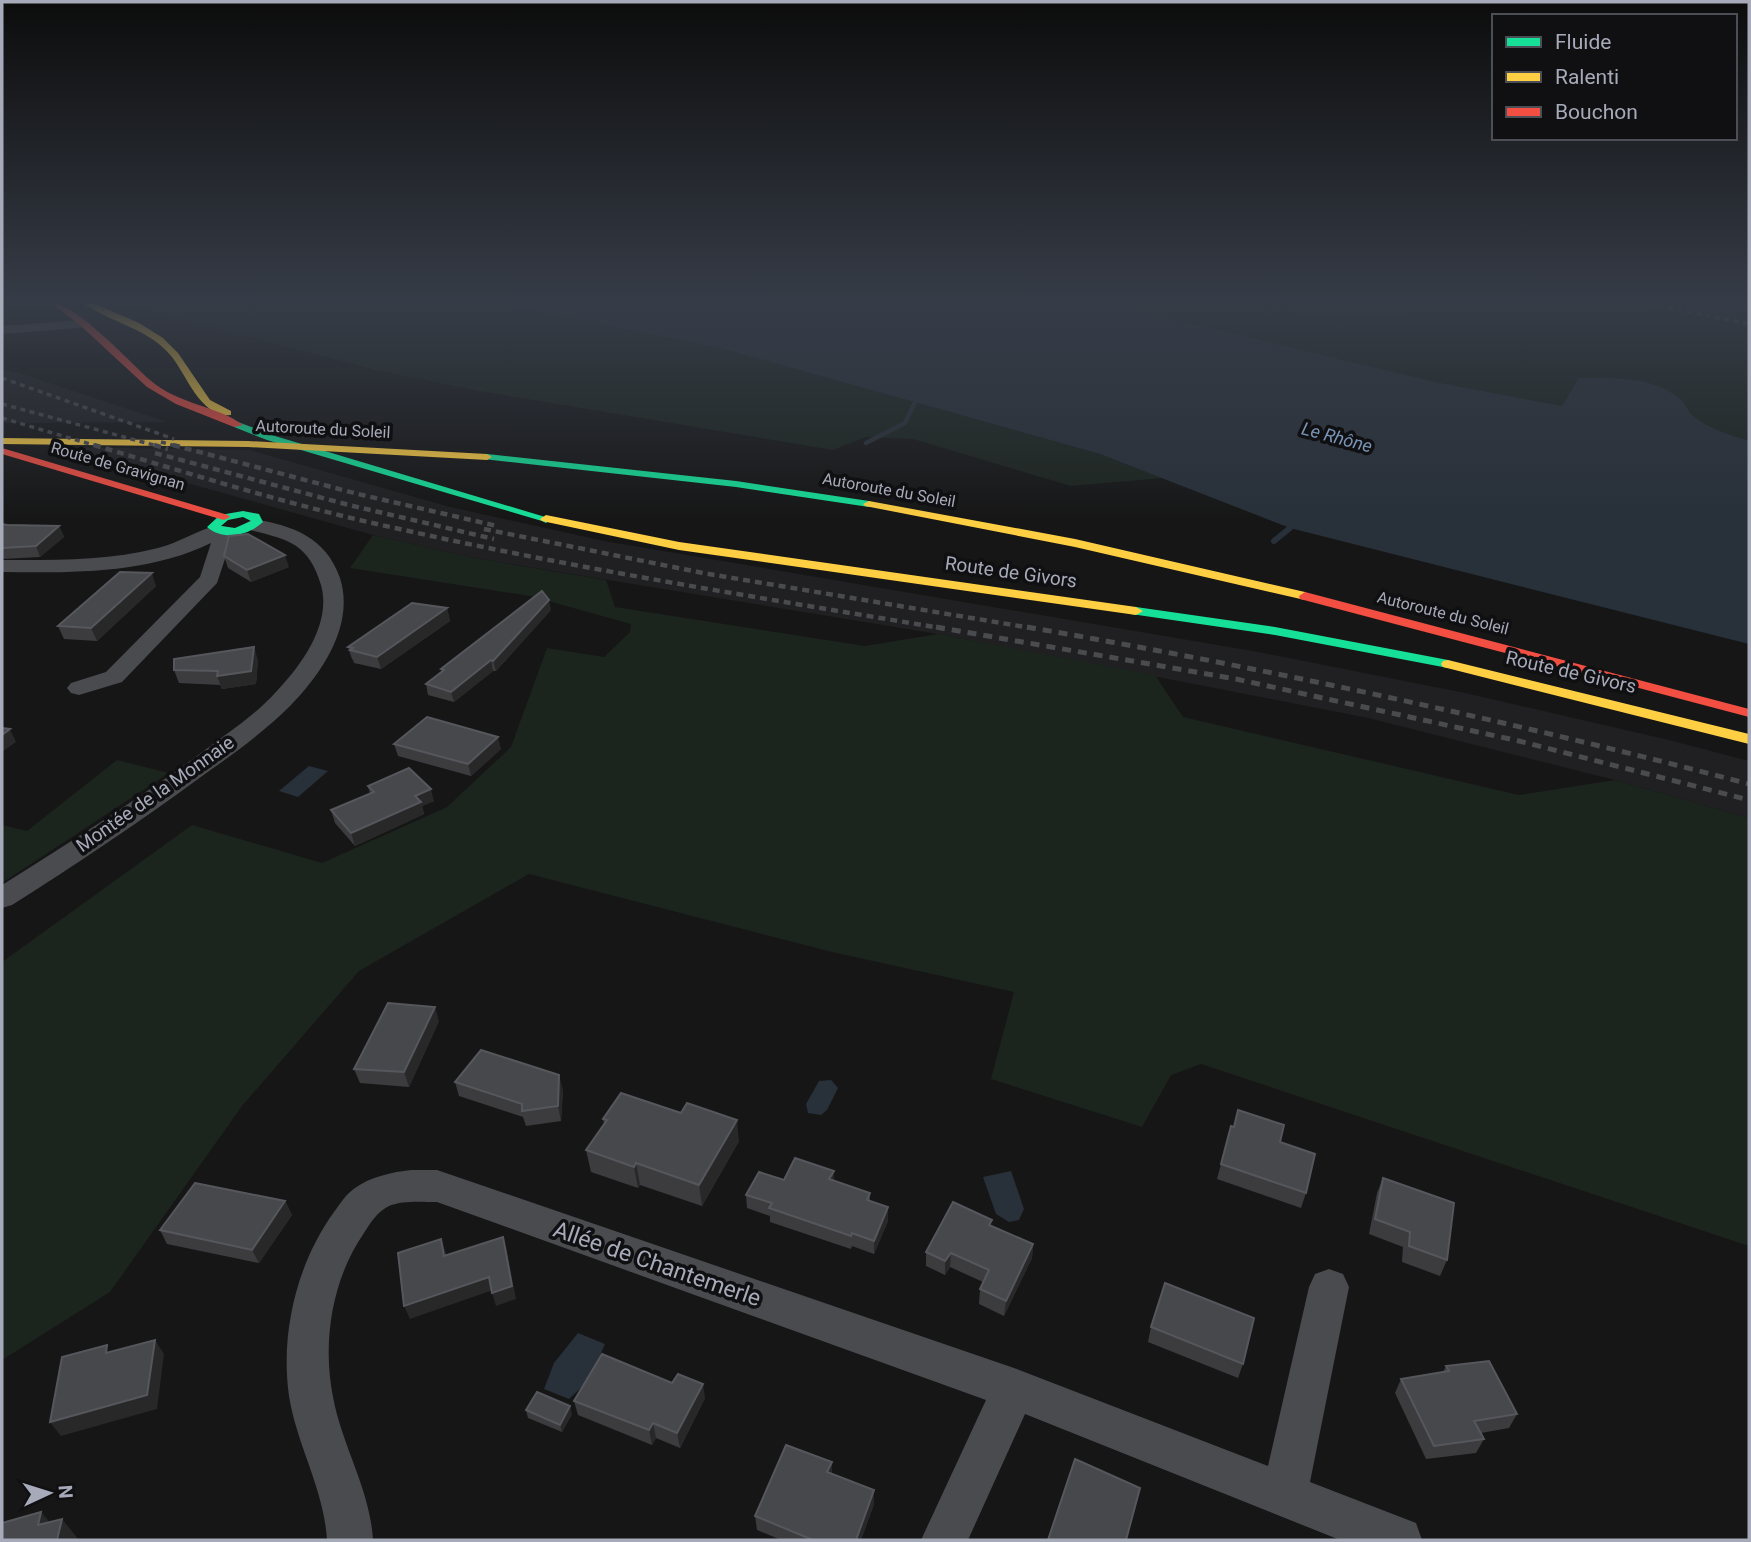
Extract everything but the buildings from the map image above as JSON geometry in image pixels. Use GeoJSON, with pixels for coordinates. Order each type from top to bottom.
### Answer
{"type":"FeatureCollection","features":[{"type":"Feature","properties":{"kind":"main road","name":"Route de Givors"},"geometry":{"type":"LineString","coordinates":[[140,376],[163,394],[200,412],[271,438],[492,505],[610,533],[868,574],[1275,631],[1447,664],[1641,710],[1749,739]]}},
{"type":"Feature","properties":{"kind":"main road","name":"Route de Givors"},"geometry":{"type":"LineString","coordinates":[[190,376],[207,402],[271,438]]}},
{"type":"Feature","properties":{"kind":"main road"},"geometry":{"type":"LineString","coordinates":[[163,394],[197,386]]}},
{"type":"Feature","properties":{"kind":"main road","name":"Autoroute du Soleil"},"geometry":{"type":"LineString","coordinates":[[2,428],[180,428],[332,432]]}},
{"type":"Feature","properties":{"kind":"main road","name":"Autoroute du Soleil"},"geometry":{"type":"LineString","coordinates":[[2,441],[551,447]]}},
{"type":"Feature","properties":{"kind":"main road","name":"Autoroute du Soleil"},"geometry":{"type":"LineString","coordinates":[[437,445],[735,483],[1038,535],[1190,568],[1410,622],[1749,713]]}},
{"type":"Feature","properties":{"kind":"main road","name":"Route de Gravignan"},"geometry":{"type":"LineString","coordinates":[[2,451],[210,510],[222,527]]}},
{"type":"Feature","properties":{"kind":"main road"},"geometry":{"type":"LineString","coordinates":[[722,466],[761,471]]}},
{"type":"Feature","properties":{"kind":"main road"},"geometry":{"type":"LineString","coordinates":[[222,527],[240,530],[253,525]]}},
{"type":"Feature","properties":{"kind":"street","name":"Montée de la Monnaie"},"geometry":{"type":"LineString","coordinates":[[2,898],[209,760],[283,700],[317,656],[331,621],[333,594],[330,577],[316,549],[298,536],[276,528],[253,525]]}},
{"type":"Feature","properties":{"kind":"street"},"geometry":{"type":"LineString","coordinates":[[2,566],[40,567],[120,561],[180,549],[222,527]]}},
{"type":"Feature","properties":{"kind":"street"},"geometry":{"type":"LineString","coordinates":[[79,688],[114,677],[210,579],[222,527]]}},
{"type":"Feature","properties":{"kind":"street","name":"Allée de Chantemerle"},"geometry":{"type":"LineString","coordinates":[[350,1540],[350,1529],[336,1473],[315,1416],[308,1361],[313,1311],[323,1264],[344,1227],[368,1199],[401,1185],[437,1186],[1014,1389],[1399,1540]]}},
{"type":"Feature","properties":{"kind":"street"},"geometry":{"type":"LineString","coordinates":[[1284,1495],[1329,1287]]}},
{"type":"Feature","properties":{"kind":"street"},"geometry":{"type":"LineString","coordinates":[[944,1540],[1014,1389]]}},
{"type":"Feature","properties":{"kind":"shaded area"},"geometry":{"type":"Polygon","coordinates":[[[2,376],[28,376],[167,422],[2,423],[2,376]]]}},
{"type":"Feature","properties":{"kind":"shaded area"},"geometry":{"type":"Polygon","coordinates":[[[406,376],[821,376],[1100,454],[1163,478],[1071,486],[913,439],[866,437],[833,450],[480,391],[406,376]]]}},
{"type":"Feature","properties":{"kind":"shaded area"},"geometry":{"type":"Polygon","coordinates":[[[1094,376],[1749,376],[1749,537],[1094,376]]]}},
{"type":"Feature","properties":{"kind":"shaded area"},"geometry":{"type":"Polygon","coordinates":[[[59,447],[250,450],[450,507],[604,541],[1253,651],[1465,693],[1749,761],[1749,818],[1615,780],[1368,718],[938,634],[474,558],[373,535],[59,447]]]}},
{"type":"Feature","properties":{"kind":"shaded area"},"geometry":{"type":"Polygon","coordinates":[[[373,535],[474,558],[606,580],[615,607],[865,646],[938,634],[1155,675],[1183,717],[1519,795],[1615,780],[1749,818],[1749,1246],[1201,1064],[1171,1075],[1142,1127],[991,1079],[1014,992],[832,952],[529,874],[359,971],[242,1106],[110,1292],[2,1360],[2,962],[192,825],[322,863],[447,807],[511,747],[547,648],[604,657],[630,632],[631,624],[530,596],[350,568],[373,535]]]}},
{"type":"Feature","properties":{"kind":"shaded area"},"geometry":{"type":"Polygon","coordinates":[[[117,760],[169,773],[2,883],[2,825],[27,831],[117,760]]]}},
{"type":"Feature","properties":{"kind":"water","name":"Le Rhône"},"geometry":{"type":"Polygon","coordinates":[[[821,376],[1409,376],[1562,406],[1579,378],[1645,382],[1670,391],[1694,417],[1707,425],[1749,441],[1749,644],[1290,528],[1100,454],[821,376]]]}},
{"type":"Feature","properties":{"kind":"water"},"geometry":{"type":"Polygon","coordinates":[[[309,766],[328,771],[298,797],[279,791],[309,766]]]}},
{"type":"Feature","properties":{"kind":"water"},"geometry":{"type":"Polygon","coordinates":[[[831,1080],[838,1088],[827,1110],[821,1115],[808,1113],[806,1104],[819,1081],[831,1080]]]}},
{"type":"Feature","properties":{"kind":"water"},"geometry":{"type":"Polygon","coordinates":[[[1011,1171],[1024,1209],[1019,1220],[1009,1222],[996,1214],[983,1177],[1011,1171]]]}},
{"type":"Feature","properties":{"kind":"water"},"geometry":{"type":"Polygon","coordinates":[[[578,1333],[605,1344],[589,1380],[569,1399],[544,1389],[554,1363],[578,1333]]]}},
{"type":"Feature","properties":{"kind":"waterway"},"geometry":{"type":"LineString","coordinates":[[866,443],[905,423],[915,402]]}},
{"type":"Feature","properties":{"kind":"waterway"},"geometry":{"type":"LineString","coordinates":[[1274,541],[1290,528]]}},
{"type":"Feature","properties":{"kind":"railway"},"geometry":{"type":"LineString","coordinates":[[2,378],[174,439]]}},
{"type":"Feature","properties":{"kind":"railway"},"geometry":{"type":"LineString","coordinates":[[2,404],[161,447]]}},
{"type":"Feature","properties":{"kind":"railway"},"geometry":{"type":"LineString","coordinates":[[2,418],[100,447]]}},
{"type":"Feature","properties":{"kind":"railway"},"geometry":{"type":"LineString","coordinates":[[161,442],[180,447]]}},
{"type":"Feature","properties":{"kind":"railway"},"geometry":{"type":"LineString","coordinates":[[94,445],[319,510],[463,543],[670,582],[946,629]]}},
{"type":"Feature","properties":{"kind":"railway"},"geometry":{"type":"LineString","coordinates":[[154,445],[161,447]]}},
{"type":"Feature","properties":{"kind":"railway"},"geometry":{"type":"LineString","coordinates":[[173,445],[358,494],[497,526]]}},
{"type":"Feature","properties":{"kind":"railway"},"geometry":{"type":"LineString","coordinates":[[161,447],[168,449]]}},
{"type":"Feature","properties":{"kind":"railway"},"geometry":{"type":"LineString","coordinates":[[155,453],[349,505],[494,539]]}},
{"type":"Feature","properties":{"kind":"railway"},"geometry":{"type":"LineString","coordinates":[[484,529],[703,573],[1037,629]]}},
{"type":"Feature","properties":{"kind":"railway"},"geometry":{"type":"LineString","coordinates":[[936,627],[1236,679],[1519,741],[1749,800]]}},
{"type":"Feature","properties":{"kind":"railway"},"geometry":{"type":"LineString","coordinates":[[1027,627],[1209,660],[1390,698],[1749,784]]}},
{"type":"Feature","properties":{"kind":"traffic: fast"},"geometry":{"type":"LineString","coordinates":[[238,425],[271,438],[546,519]]}},
{"type":"Feature","properties":{"kind":"traffic: fast"},"geometry":{"type":"LineString","coordinates":[[487,457],[736,484],[869,504]]}},
{"type":"Feature","properties":{"kind":"traffic: fast"},"geometry":{"type":"LineString","coordinates":[[243,514],[255,516],[257,522],[235,531],[213,527],[224,517],[243,514]]}},
{"type":"Feature","properties":{"kind":"traffic: fast"},"geometry":{"type":"LineString","coordinates":[[1136,611],[1275,631],[1448,664]]}},
{"type":"Feature","properties":{"kind":"traffic: slow"},"geometry":{"type":"LineString","coordinates":[[189,376],[207,402],[227,413]]}},
{"type":"Feature","properties":{"kind":"traffic: slow"},"geometry":{"type":"LineString","coordinates":[[2,441],[248,444],[487,457]]}},
{"type":"Feature","properties":{"kind":"traffic: slow"},"geometry":{"type":"LineString","coordinates":[[869,504],[1075,543],[1305,596]]}},
{"type":"Feature","properties":{"kind":"traffic: slow"},"geometry":{"type":"LineString","coordinates":[[546,519],[679,546],[1136,611]]}},
{"type":"Feature","properties":{"kind":"traffic: slow"},"geometry":{"type":"LineString","coordinates":[[1448,664],[1749,739]]}},
{"type":"Feature","properties":{"kind":"traffic: jam"},"geometry":{"type":"LineString","coordinates":[[140,376],[179,402],[238,425]]}},
{"type":"Feature","properties":{"kind":"traffic: jam"},"geometry":{"type":"LineString","coordinates":[[2,451],[224,517]]}},
{"type":"Feature","properties":{"kind":"traffic: jam"},"geometry":{"type":"LineString","coordinates":[[1305,596],[1749,713]]}}]}
